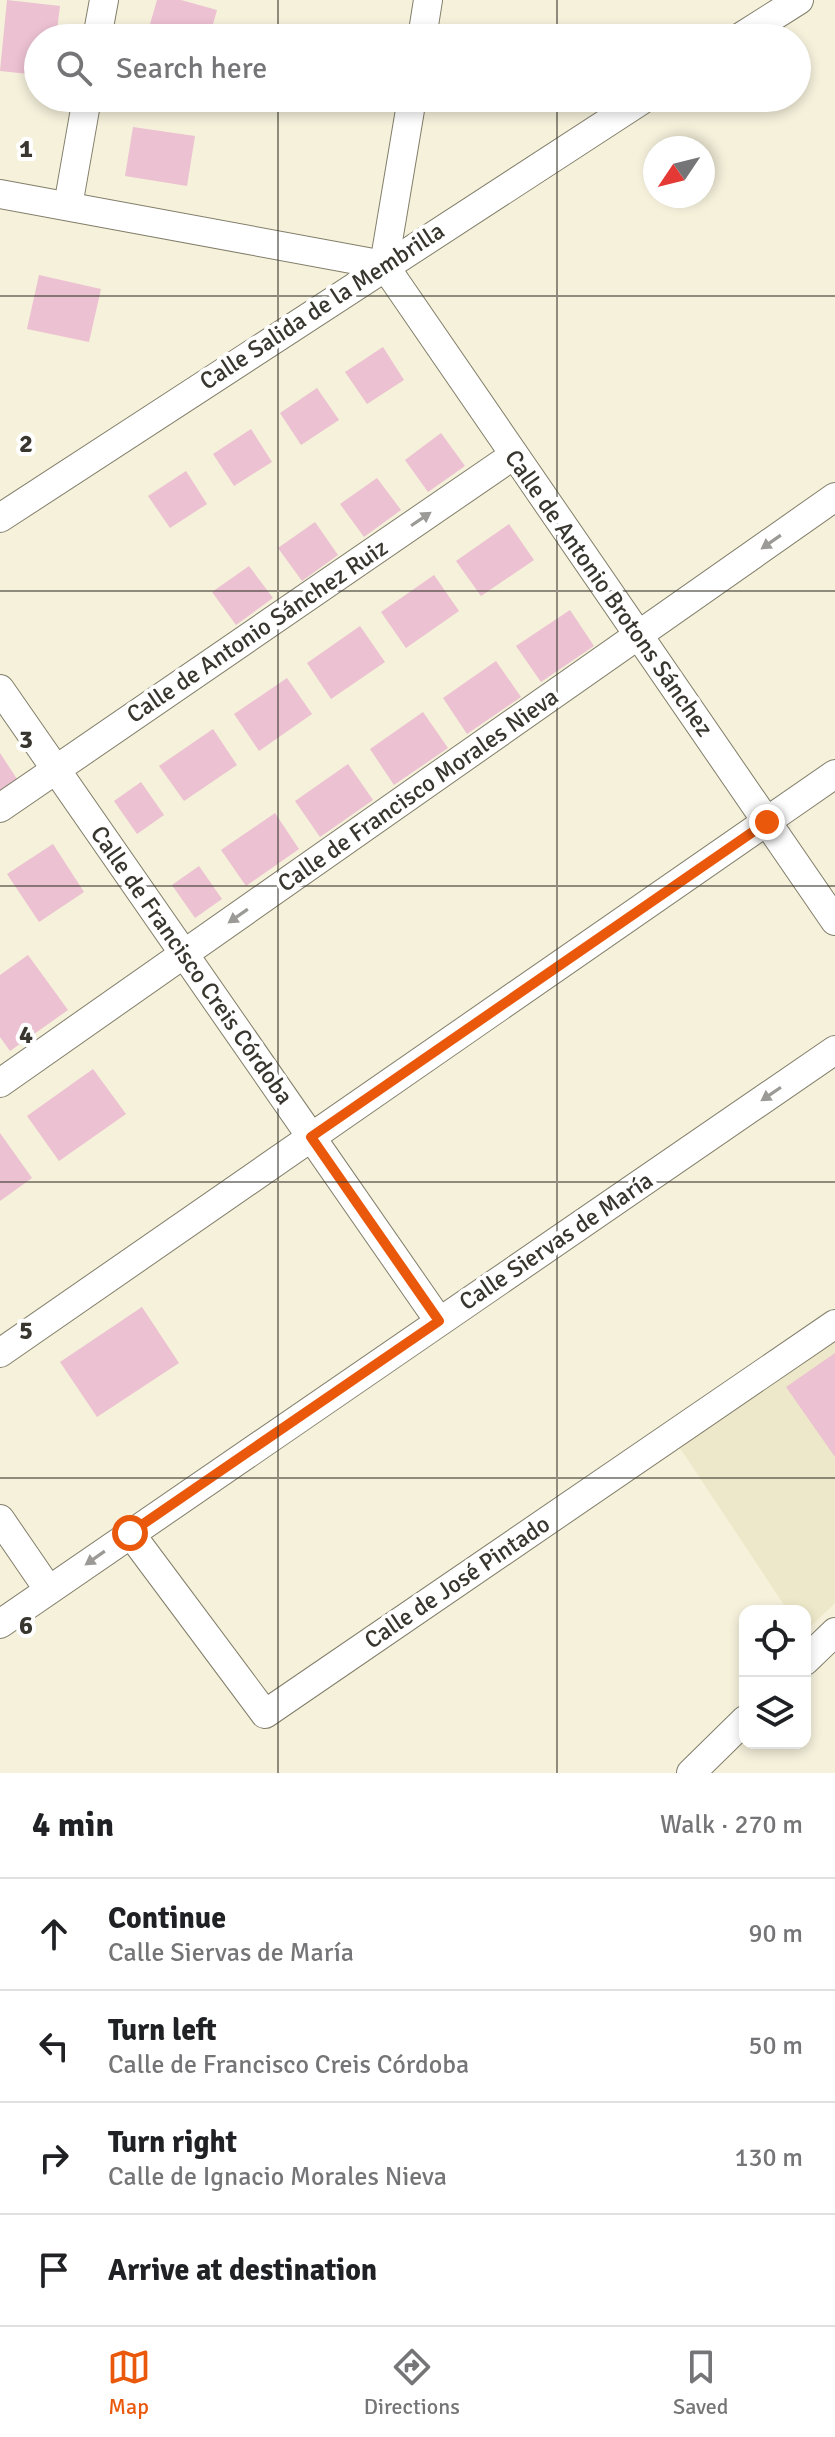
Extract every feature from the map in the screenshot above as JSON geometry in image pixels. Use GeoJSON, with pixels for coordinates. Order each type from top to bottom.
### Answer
{"type":"FeatureCollection","features":[{"type":"Feature","properties":{"kind":"street"},"geometry":{"type":"LineString","coordinates":[[100,24],[104,0]]}},
{"type":"Feature","properties":{"kind":"street"},"geometry":{"type":"LineString","coordinates":[[424,24],[428,0]]}},
{"type":"Feature","properties":{"kind":"street"},"geometry":{"type":"LineString","coordinates":[[761,24],[799,0]]}},
{"type":"Feature","properties":{"kind":"street"},"geometry":{"type":"LineString","coordinates":[[68,206],[85,112]]}},
{"type":"Feature","properties":{"kind":"street"},"geometry":{"type":"LineString","coordinates":[[0,194],[384,265],[410,112]]}},
{"type":"Feature","properties":{"kind":"street","name":"Calle Salida de la Membrilla"},"geometry":{"type":"LineString","coordinates":[[0,518],[623,112]]}},
{"type":"Feature","properties":{"kind":"street","name":"Calle de Antonio Brotons Sánchez"},"geometry":{"type":"LineString","coordinates":[[384,265],[835,921]]}},
{"type":"Feature","properties":{"kind":"street","name":"Calle de Antonio Sánchez Ruiz"},"geometry":{"type":"LineString","coordinates":[[0,808],[514,455]]}},
{"type":"Feature","properties":{"kind":"street","name":"Calle de Francisco Morales Nieva"},"geometry":{"type":"LineString","coordinates":[[0,1083],[835,497]]}},
{"type":"Feature","properties":{"kind":"street","name":"Calle de Francisco Creis Córdoba"},"geometry":{"type":"LineString","coordinates":[[0,689],[439,1321]]}},
{"type":"Feature","properties":{"kind":"street"},"geometry":{"type":"LineString","coordinates":[[0,1353],[835,774]]}},
{"type":"Feature","properties":{"kind":"street","name":"Calle Siervas de María"},"geometry":{"type":"LineString","coordinates":[[0,1624],[835,1050]]}},
{"type":"Feature","properties":{"kind":"street","name":"Calle de José Pintado"},"geometry":{"type":"LineString","coordinates":[[130,1533],[265,1714],[835,1324]]}},
{"type":"Feature","properties":{"kind":"street"},"geometry":{"type":"LineString","coordinates":[[0,1519],[48,1589]]}},
{"type":"Feature","properties":{"kind":"street"},"geometry":{"type":"LineString","coordinates":[[811,1655],[835,1632]]}},
{"type":"Feature","properties":{"kind":"street"},"geometry":{"type":"LineString","coordinates":[[691,1773],[739,1726]]}},
{"type":"Feature","properties":{"kind":"shaded area"},"geometry":{"type":"Polygon","coordinates":[[[835,1340],[835,1603],[811,1626],[811,1605],[784,1605],[680,1448],[835,1340]]]}},
{"type":"Feature","properties":{"kind":"building"},"geometry":{"type":"Polygon","coordinates":[[[7,0],[60,6],[58,24],[24,24],[24,74],[0,71],[7,0]]]}},
{"type":"Feature","properties":{"kind":"building"},"geometry":{"type":"Polygon","coordinates":[[[157,0],[181,0],[217,10],[213,24],[150,24],[157,0]]]}},
{"type":"Feature","properties":{"kind":"building"},"geometry":{"type":"Polygon","coordinates":[[[133,127],[195,136],[187,186],[125,176],[133,127]]]}},
{"type":"Feature","properties":{"kind":"building"},"geometry":{"type":"Polygon","coordinates":[[[39,275],[101,289],[89,342],[27,329],[39,275]]]}},
{"type":"Feature","properties":{"kind":"building"},"geometry":{"type":"Polygon","coordinates":[[[383,347],[404,380],[367,404],[345,372],[383,347]]]}},
{"type":"Feature","properties":{"kind":"building"},"geometry":{"type":"Polygon","coordinates":[[[317,388],[339,420],[301,445],[280,413],[317,388]]]}},
{"type":"Feature","properties":{"kind":"building"},"geometry":{"type":"Polygon","coordinates":[[[251,429],[272,462],[234,486],[213,454],[251,429]]]}},
{"type":"Feature","properties":{"kind":"building"},"geometry":{"type":"Polygon","coordinates":[[[441,433],[465,466],[428,492],[405,460],[441,433]]]}},
{"type":"Feature","properties":{"kind":"building"},"geometry":{"type":"Polygon","coordinates":[[[186,471],[207,504],[170,528],[148,496],[186,471]]]}},
{"type":"Feature","properties":{"kind":"building"},"geometry":{"type":"Polygon","coordinates":[[[377,478],[401,510],[364,537],[340,504],[377,478]]]}},
{"type":"Feature","properties":{"kind":"building"},"geometry":{"type":"Polygon","coordinates":[[[315,522],[338,555],[302,581],[278,548],[315,522]]]}},
{"type":"Feature","properties":{"kind":"building"},"geometry":{"type":"Polygon","coordinates":[[[509,524],[534,560],[481,596],[456,561],[509,524]]]}},
{"type":"Feature","properties":{"kind":"building"},"geometry":{"type":"Polygon","coordinates":[[[249,566],[273,598],[236,625],[212,592],[249,566]]]}},
{"type":"Feature","properties":{"kind":"building"},"geometry":{"type":"Polygon","coordinates":[[[434,575],[459,611],[406,648],[381,612],[434,575]]]}},
{"type":"Feature","properties":{"kind":"building"},"geometry":{"type":"Polygon","coordinates":[[[570,610],[594,646],[541,682],[516,646],[570,610]]]}},
{"type":"Feature","properties":{"kind":"building"},"geometry":{"type":"Polygon","coordinates":[[[360,626],[385,662],[331,699],[307,663],[360,626]]]}},
{"type":"Feature","properties":{"kind":"building"},"geometry":{"type":"Polygon","coordinates":[[[496,661],[521,697],[467,734],[443,698],[496,661]]]}},
{"type":"Feature","properties":{"kind":"building"},"geometry":{"type":"Polygon","coordinates":[[[287,678],[312,714],[259,751],[234,714],[287,678]]]}},
{"type":"Feature","properties":{"kind":"building"},"geometry":{"type":"Polygon","coordinates":[[[423,712],[448,748],[394,785],[370,749],[423,712]]]}},
{"type":"Feature","properties":{"kind":"building"},"geometry":{"type":"Polygon","coordinates":[[[213,729],[237,765],[184,801],[159,766],[213,729]]]}},
{"type":"Feature","properties":{"kind":"building"},"geometry":{"type":"Polygon","coordinates":[[[0,753],[17,779],[0,790],[0,753]]]}},
{"type":"Feature","properties":{"kind":"building"},"geometry":{"type":"Polygon","coordinates":[[[348,764],[373,800],[320,837],[295,801],[348,764]]]}},
{"type":"Feature","properties":{"kind":"building"},"geometry":{"type":"Polygon","coordinates":[[[141,782],[164,815],[137,834],[114,801],[141,782]]]}},
{"type":"Feature","properties":{"kind":"building"},"geometry":{"type":"Polygon","coordinates":[[[275,813],[299,849],[246,886],[221,850],[275,813]]]}},
{"type":"Feature","properties":{"kind":"building"},"geometry":{"type":"Polygon","coordinates":[[[53,844],[84,892],[39,922],[7,874],[53,844]]]}},
{"type":"Feature","properties":{"kind":"building"},"geometry":{"type":"Polygon","coordinates":[[[199,866],[222,899],[195,918],[172,885],[199,866]]]}},
{"type":"Feature","properties":{"kind":"building"},"geometry":{"type":"Polygon","coordinates":[[[28,955],[68,1010],[10,1051],[0,1037],[0,975],[28,955]]]}},
{"type":"Feature","properties":{"kind":"building"},"geometry":{"type":"Polygon","coordinates":[[[93,1069],[126,1114],[59,1161],[27,1116],[93,1069]]]}},
{"type":"Feature","properties":{"kind":"building"},"geometry":{"type":"Polygon","coordinates":[[[0,1133],[32,1178],[0,1201],[0,1133]]]}},
{"type":"Feature","properties":{"kind":"building"},"geometry":{"type":"Polygon","coordinates":[[[142,1307],[179,1363],[97,1417],[60,1362],[142,1307]]]}},
{"type":"Feature","properties":{"kind":"building"},"geometry":{"type":"Polygon","coordinates":[[[835,1353],[835,1457],[786,1387],[835,1353]]]}},
{"type":"Feature","properties":{"kind":"route"},"geometry":{"type":"LineString","coordinates":[[130,1533],[439,1321],[311,1137],[767,822]]}}]}
